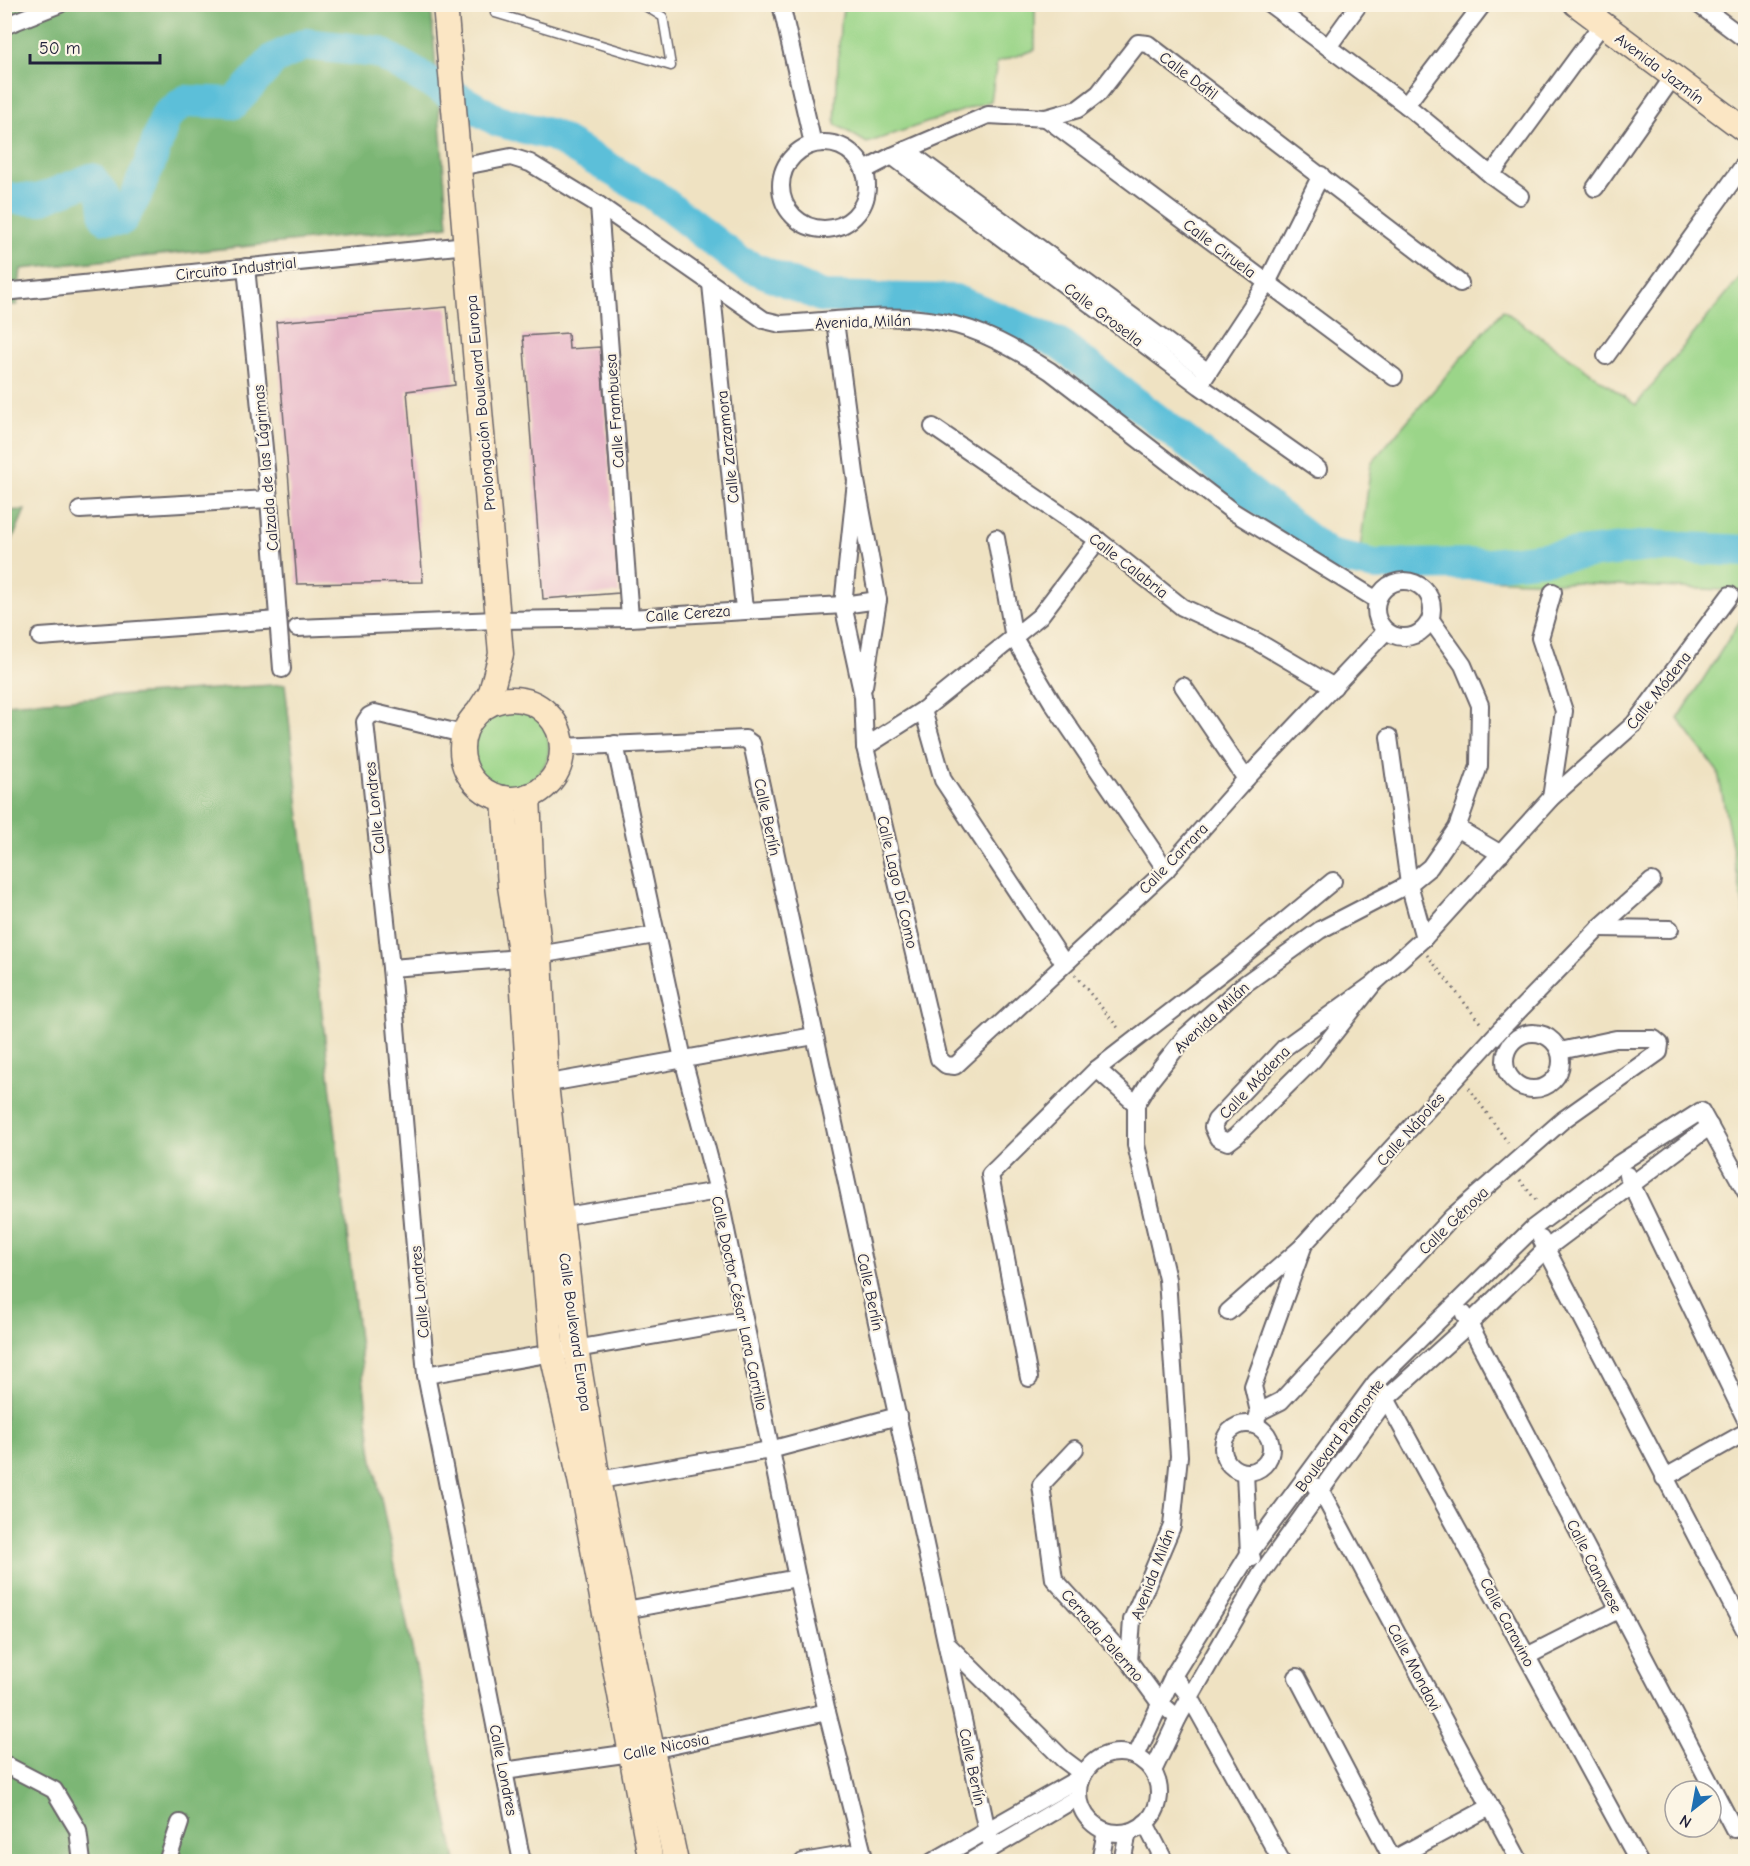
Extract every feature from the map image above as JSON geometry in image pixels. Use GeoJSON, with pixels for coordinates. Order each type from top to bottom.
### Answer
{"type":"FeatureCollection","features":[{"type":"Feature","properties":{"kind":"main road","name":"Prolongación Boulevard Europa"},"geometry":{"type":"LineString","coordinates":[[445,4],[497,620],[501,654],[524,700]]}},
{"type":"Feature","properties":{"kind":"main road","name":"Avenida Jazmín"},"geometry":{"type":"LineString","coordinates":[[1576,4],[1746,131]]}},
{"type":"Feature","properties":{"kind":"main road","name":"Prolongación Boulevard Europa"},"geometry":{"type":"LineString","coordinates":[[480,709],[491,692],[501,654]]}},
{"type":"Feature","properties":{"kind":"main road"},"geometry":{"type":"LineString","coordinates":[[499,700],[524,700],[539,706],[551,717],[559,731],[562,747],[560,763],[553,778],[542,789],[516,797],[488,793],[474,782],[465,768],[461,751],[463,734],[469,720],[480,709],[499,700]]}},
{"type":"Feature","properties":{"kind":"main road","name":"Calle Boulevard Europa"},"geometry":{"type":"LineString","coordinates":[[516,797],[521,884],[530,957],[538,1085],[551,1219],[547,1278],[590,1482],[641,1752],[651,1862]]}},
{"type":"Feature","properties":{"kind":"main road","name":"Calle Boulevard Europa"},"geometry":{"type":"LineString","coordinates":[[641,1752],[676,1862]]}},
{"type":"Feature","properties":{"kind":"street"},"geometry":{"type":"LineString","coordinates":[[4,26],[40,8],[60,4]]}},
{"type":"Feature","properties":{"kind":"street"},"geometry":{"type":"LineString","coordinates":[[781,4],[813,144]]}},
{"type":"Feature","properties":{"kind":"street"},"geometry":{"type":"LineString","coordinates":[[1270,4],[1406,105],[1520,196]]}},
{"type":"Feature","properties":{"kind":"street"},"geometry":{"type":"LineString","coordinates":[[1328,47],[1359,4]]}},
{"type":"Feature","properties":{"kind":"street"},"geometry":{"type":"LineString","coordinates":[[1406,105],[1483,4]]}},
{"type":"Feature","properties":{"kind":"street"},"geometry":{"type":"LineString","coordinates":[[1698,4],[1746,40]]}},
{"type":"Feature","properties":{"kind":"street"},"geometry":{"type":"LineString","coordinates":[[1491,175],[1602,24]]}},
{"type":"Feature","properties":{"kind":"street","name":"Calle Dátil"},"geometry":{"type":"LineString","coordinates":[[865,170],[988,115],[1046,118],[1078,108],[1099,93],[1138,43],[1148,44],[1460,283]]}},
{"type":"Feature","properties":{"kind":"street"},"geometry":{"type":"LineString","coordinates":[[1595,188],[1673,78]]}},
{"type":"Feature","properties":{"kind":"street","name":"Calle Ciruela"},"geometry":{"type":"LineString","coordinates":[[1046,118],[1394,377]]}},
{"type":"Feature","properties":{"kind":"street"},"geometry":{"type":"LineString","coordinates":[[826,142],[838,144],[854,154],[865,170],[868,184],[866,199],[859,213],[848,223],[834,229],[819,229],[805,225],[793,216],[784,203],[781,189],[782,174],[789,160],[800,150],[813,144],[826,142]]}},
{"type":"Feature","properties":{"kind":"street","name":"Calle Grosella"},"geometry":{"type":"LineString","coordinates":[[899,153],[1204,379],[1318,470]]}},
{"type":"Feature","properties":{"kind":"street","name":"Avenida Milán"},"geometry":{"type":"LineString","coordinates":[[458,160],[511,157],[530,163],[599,205],[764,320],[781,324],[904,318],[942,322],[982,333],[1019,351],[1050,370],[1232,511],[1377,600]]}},
{"type":"Feature","properties":{"kind":"street"},"geometry":{"type":"LineString","coordinates":[[1606,356],[1746,162]]}},
{"type":"Feature","properties":{"kind":"street"},"geometry":{"type":"LineString","coordinates":[[1204,379],[1267,283],[1321,175]]}},
{"type":"Feature","properties":{"kind":"street","name":"Calle Frambuesa"},"geometry":{"type":"LineString","coordinates":[[599,205],[630,618]]}},
{"type":"Feature","properties":{"kind":"street","name":"Circuito Industrial"},"geometry":{"type":"LineString","coordinates":[[4,292],[467,245]]}},
{"type":"Feature","properties":{"kind":"street","name":"Calzada de las Lágrimas"},"geometry":{"type":"LineString","coordinates":[[246,267],[270,499],[282,669]]}},
{"type":"Feature","properties":{"kind":"street","name":"Calle Zarzamora"},"geometry":{"type":"LineString","coordinates":[[711,284],[744,609]]}},
{"type":"Feature","properties":{"kind":"street"},"geometry":{"type":"LineString","coordinates":[[835,321],[856,481]]}},
{"type":"Feature","properties":{"kind":"street","name":"Calle Calabria"},"geometry":{"type":"LineString","coordinates":[[933,427],[1098,540],[1182,608],[1256,641],[1334,687]]}},
{"type":"Feature","properties":{"kind":"street","name":"Calle Lago Dí Como"},"geometry":{"type":"LineString","coordinates":[[856,481],[878,600],[863,696]]}},
{"type":"Feature","properties":{"kind":"street","name":"Calle Lago Dí Como"},"geometry":{"type":"LineString","coordinates":[[856,481],[843,604],[863,696],[865,747],[939,1059],[946,1065]]}},
{"type":"Feature","properties":{"kind":"street"},"geometry":{"type":"LineString","coordinates":[[80,510],[270,499]]}},
{"type":"Feature","properties":{"kind":"street"},"geometry":{"type":"LineString","coordinates":[[996,538],[1014,638],[1054,705],[1166,870]]}},
{"type":"Feature","properties":{"kind":"street"},"geometry":{"type":"LineString","coordinates":[[865,747],[923,710],[1040,616],[1098,540]]}},
{"type":"Feature","properties":{"kind":"street"},"geometry":{"type":"LineString","coordinates":[[1396,582],[1414,583],[1422,587],[1432,602],[1431,620],[1420,633],[1411,637],[1394,636],[1386,631],[1377,617],[1377,600],[1382,592],[1396,582]]}},
{"type":"Feature","properties":{"kind":"street"},"geometry":{"type":"LineString","coordinates":[[1551,798],[1564,711],[1540,638],[1553,592]]}},
{"type":"Feature","properties":{"kind":"street","name":"Calle Módena"},"geometry":{"type":"LineString","coordinates":[[1373,984],[1313,1060],[1236,1136],[1228,1142],[1218,1138],[1213,1127],[1216,1120],[1284,1048],[1373,984],[1421,941],[1551,798],[1634,724],[1730,595]]}},
{"type":"Feature","properties":{"kind":"street","name":"Calle Cereza"},"geometry":{"type":"LineString","coordinates":[[297,627],[630,618],[878,600]]}},
{"type":"Feature","properties":{"kind":"street"},"geometry":{"type":"LineString","coordinates":[[40,637],[278,620]]}},
{"type":"Feature","properties":{"kind":"street","name":"Avenida Milán"},"geometry":{"type":"LineString","coordinates":[[1129,1661],[1132,1620],[1172,1526],[1179,1456],[1167,1279],[1136,1145],[1136,1104],[1150,1081],[1185,1037],[1242,986],[1320,930],[1409,884],[1430,867],[1457,828],[1479,766],[1480,705],[1463,665],[1431,620]]}},
{"type":"Feature","properties":{"kind":"street","name":"Calle Carrara"},"geometry":{"type":"LineString","coordinates":[[946,1065],[955,1066],[1166,870],[1246,779],[1386,631]]}},
{"type":"Feature","properties":{"kind":"street"},"geometry":{"type":"LineString","coordinates":[[1183,686],[1246,779]]}},
{"type":"Feature","properties":{"kind":"street"},"geometry":{"type":"LineString","coordinates":[[923,710],[943,780],[1064,963]]}},
{"type":"Feature","properties":{"kind":"street","name":"Calle Londres"},"geometry":{"type":"LineString","coordinates":[[463,734],[375,713],[365,722],[391,968],[426,1375],[522,1862]]}},
{"type":"Feature","properties":{"kind":"street"},"geometry":{"type":"LineString","coordinates":[[1389,737],[1409,884],[1421,941]]}},
{"type":"Feature","properties":{"kind":"street","name":"Calle Berlín"},"geometry":{"type":"LineString","coordinates":[[615,744],[745,739],[752,744],[990,1839]]}},
{"type":"Feature","properties":{"kind":"street"},"geometry":{"type":"LineString","coordinates":[[562,747],[615,744]]}},
{"type":"Feature","properties":{"kind":"street","name":"Calle Doctor César Lara Carrillo"},"geometry":{"type":"LineString","coordinates":[[615,744],[683,1059],[717,1191],[797,1578],[863,1857]]}},
{"type":"Feature","properties":{"kind":"street"},"geometry":{"type":"LineString","coordinates":[[1457,828],[1501,854]]}},
{"type":"Feature","properties":{"kind":"street"},"geometry":{"type":"LineString","coordinates":[[1029,1378],[990,1175],[1097,1069],[1229,967],[1333,881]]}},
{"type":"Feature","properties":{"kind":"street","name":"Calle Nápoles"},"geometry":{"type":"LineString","coordinates":[[1245,1473],[1253,1472],[1266,1464],[1272,1449],[1267,1434],[1257,1418],[1253,1386],[1304,1244],[1497,1034],[1599,928],[1652,881]]}},
{"type":"Feature","properties":{"kind":"street"},"geometry":{"type":"LineString","coordinates":[[1599,928],[1670,929]]}},
{"type":"Feature","properties":{"kind":"street"},"geometry":{"type":"LineString","coordinates":[[391,968],[530,957],[655,935]]}},
{"type":"Feature","properties":{"kind":"street"},"geometry":{"type":"LineString","coordinates":[[1229,967],[1242,986]]}},
{"type":"Feature","properties":{"kind":"street"},"geometry":{"type":"LineString","coordinates":[[1534,1033],[1545,1036],[1554,1042],[1560,1052],[1559,1073],[1552,1082],[1543,1087],[1532,1089],[1521,1086],[1513,1080],[1507,1070],[1505,1060],[1508,1049],[1514,1040],[1523,1035],[1534,1033]]}},
{"type":"Feature","properties":{"kind":"street"},"geometry":{"type":"LineString","coordinates":[[1497,1034],[1514,1040]]}},
{"type":"Feature","properties":{"kind":"street"},"geometry":{"type":"LineString","coordinates":[[538,1085],[814,1036]]}},
{"type":"Feature","properties":{"kind":"street","name":"Calle Génova"},"geometry":{"type":"LineString","coordinates":[[1257,1418],[1281,1401],[1452,1217],[1563,1120],[1659,1052],[1660,1044],[1654,1039],[1616,1039],[1560,1052]]}},
{"type":"Feature","properties":{"kind":"street"},"geometry":{"type":"LineString","coordinates":[[1097,1069],[1136,1104]]}},
{"type":"Feature","properties":{"kind":"street","name":"Boulevard Piamonte"},"geometry":{"type":"LineString","coordinates":[[1136,1756],[1173,1676],[1249,1554],[1376,1383],[1533,1228],[1620,1163],[1701,1111],[1710,1126],[1547,1248],[1470,1323],[1387,1398],[1262,1574],[1178,1718],[1153,1771]]}},
{"type":"Feature","properties":{"kind":"street"},"geometry":{"type":"LineString","coordinates":[[1710,1126],[1746,1192]]}},
{"type":"Feature","properties":{"kind":"street"},"geometry":{"type":"LineString","coordinates":[[1620,1163],[1632,1183],[1746,1420]]}},
{"type":"Feature","properties":{"kind":"street"},"geometry":{"type":"LineString","coordinates":[[551,1219],[717,1191]]}},
{"type":"Feature","properties":{"kind":"street"},"geometry":{"type":"LineString","coordinates":[[1533,1228],[1547,1248],[1664,1478],[1746,1632]]}},
{"type":"Feature","properties":{"kind":"street"},"geometry":{"type":"LineString","coordinates":[[1228,1312],[1304,1244]]}},
{"type":"Feature","properties":{"kind":"street","name":"Calle Canavese"},"geometry":{"type":"LineString","coordinates":[[1457,1303],[1470,1323],[1734,1829]]}},
{"type":"Feature","properties":{"kind":"street"},"geometry":{"type":"LineString","coordinates":[[426,1375],[742,1320]]}},
{"type":"Feature","properties":{"kind":"street","name":"Calle Caravino"},"geometry":{"type":"LineString","coordinates":[[1376,1383],[1387,1398],[1639,1862]]}},
{"type":"Feature","properties":{"kind":"street"},"geometry":{"type":"LineString","coordinates":[[590,1482],[770,1450],[898,1416]]}},
{"type":"Feature","properties":{"kind":"street"},"geometry":{"type":"LineString","coordinates":[[1257,1418],[1238,1425],[1226,1436],[1222,1452],[1230,1466],[1245,1473],[1249,1554],[1262,1574]]}},
{"type":"Feature","properties":{"kind":"street"},"geometry":{"type":"LineString","coordinates":[[1664,1478],[1746,1432]]}},
{"type":"Feature","properties":{"kind":"street","name":"Cerrada Palermo"},"geometry":{"type":"LineString","coordinates":[[1075,1449],[1041,1485],[1054,1578],[1129,1661],[1159,1702],[1178,1718]]}},
{"type":"Feature","properties":{"kind":"street","name":"Calle Mondavi"},"geometry":{"type":"LineString","coordinates":[[1306,1477],[1321,1491],[1520,1862]]}},
{"type":"Feature","properties":{"kind":"street"},"geometry":{"type":"LineString","coordinates":[[615,1612],[797,1578]]}},
{"type":"Feature","properties":{"kind":"street"},"geometry":{"type":"LineString","coordinates":[[1527,1656],[1618,1610]]}},
{"type":"Feature","properties":{"kind":"street"},"geometry":{"type":"LineString","coordinates":[[946,1643],[1082,1775]]}},
{"type":"Feature","properties":{"kind":"street"},"geometry":{"type":"LineString","coordinates":[[1173,1676],[1190,1697],[1282,1862]]}},
{"type":"Feature","properties":{"kind":"street"},"geometry":{"type":"LineString","coordinates":[[1297,1677],[1392,1861],[1490,1807]]}},
{"type":"Feature","properties":{"kind":"street","name":"Calle Nicosia"},"geometry":{"type":"LineString","coordinates":[[504,1771],[641,1752],[827,1712]]}},
{"type":"Feature","properties":{"kind":"street"},"geometry":{"type":"LineString","coordinates":[[969,1862],[990,1839],[1082,1775],[1098,1757],[1110,1753],[1124,1752],[1136,1756],[1153,1771],[1160,1792],[1158,1804],[1145,1823],[1128,1832],[1106,1831],[1087,1818],[1081,1808],[1078,1797],[1082,1775]]}},
{"type":"Feature","properties":{"kind":"street"},"geometry":{"type":"LineString","coordinates":[[4,1764],[54,1790],[78,1830],[82,1862]]}},
{"type":"Feature","properties":{"kind":"street"},"geometry":{"type":"LineString","coordinates":[[932,1862],[990,1839],[1078,1797]]}},
{"type":"Feature","properties":{"kind":"street"},"geometry":{"type":"LineString","coordinates":[[168,1862],[180,1823]]}},
{"type":"Feature","properties":{"kind":"street"},"geometry":{"type":"LineString","coordinates":[[1145,1823],[1166,1862]]}},
{"type":"Feature","properties":{"kind":"street"},"geometry":{"type":"LineString","coordinates":[[1100,1862],[1106,1831]]}},
{"type":"Feature","properties":{"kind":"street"},"geometry":{"type":"LineString","coordinates":[[1122,1862],[1128,1832]]}},
{"type":"Feature","properties":{"kind":"street"},"geometry":{"type":"LineString","coordinates":[[803,1862],[863,1857]]}},
{"type":"Feature","properties":{"kind":"lane"},"geometry":{"type":"LineString","coordinates":[[498,4],[495,13],[671,66],[663,17],[642,4]]}},
{"type":"Feature","properties":{"kind":"path"},"geometry":{"type":"LineString","coordinates":[[1421,941],[1497,1034]]}},
{"type":"Feature","properties":{"kind":"path"},"geometry":{"type":"LineString","coordinates":[[1064,963],[1131,1043]]}},
{"type":"Feature","properties":{"kind":"path"},"geometry":{"type":"LineString","coordinates":[[1460,1074],[1508,1143],[1509,1167],[1549,1216]]}},
{"type":"Feature","properties":{"kind":"green space"},"geometry":{"type":"Polygon","coordinates":[[[4,5],[431,5],[448,226],[21,269],[17,305],[5,305],[4,5]]]}},
{"type":"Feature","properties":{"kind":"green space"},"geometry":{"type":"Polygon","coordinates":[[[844,5],[1035,5],[1035,50],[997,62],[991,101],[867,143],[835,124],[840,26],[844,5]]]}},
{"type":"Feature","properties":{"kind":"green space"},"geometry":{"type":"Polygon","coordinates":[[[1745,271],[1745,591],[1357,573],[1371,463],[1503,310],[1636,405],[1745,271]]]}},
{"type":"Feature","properties":{"kind":"green space"},"geometry":{"type":"Polygon","coordinates":[[[25,510],[5,557],[5,511],[25,510]]]}},
{"type":"Feature","properties":{"kind":"green space"},"geometry":{"type":"Polygon","coordinates":[[[1745,613],[1745,915],[1718,772],[1678,719],[1745,613]]]}},
{"type":"Feature","properties":{"kind":"green space"},"geometry":{"type":"Polygon","coordinates":[[[285,684],[372,1455],[456,1861],[5,1862],[5,704],[285,684]]]}},
{"type":"Feature","properties":{"kind":"green space"},"geometry":{"type":"Polygon","coordinates":[[[509,707],[524,710],[537,719],[546,732],[549,747],[546,762],[537,775],[524,784],[509,787],[494,784],[481,775],[472,762],[469,747],[472,732],[481,719],[494,710],[509,707]]]}},
{"type":"Feature","properties":{"kind":"building"},"geometry":{"type":"Polygon","coordinates":[[[447,307],[455,385],[407,391],[423,582],[297,584],[276,322],[447,307]]]}},
{"type":"Feature","properties":{"kind":"building"},"geometry":{"type":"Polygon","coordinates":[[[568,333],[569,349],[600,347],[619,593],[543,599],[523,336],[568,333]]]}},
{"type":"Feature","properties":{"kind":"waterway"},"geometry":{"type":"LineString","coordinates":[[4,198],[38,200],[91,179],[103,195],[106,218],[122,219],[150,163],[166,116],[185,101],[234,103],[274,59],[305,44],[378,52],[498,121],[552,135],[653,194],[740,262],[823,297],[955,300],[1058,343],[1328,555],[1375,565],[1490,564],[1649,546],[1746,551]]}}]}
